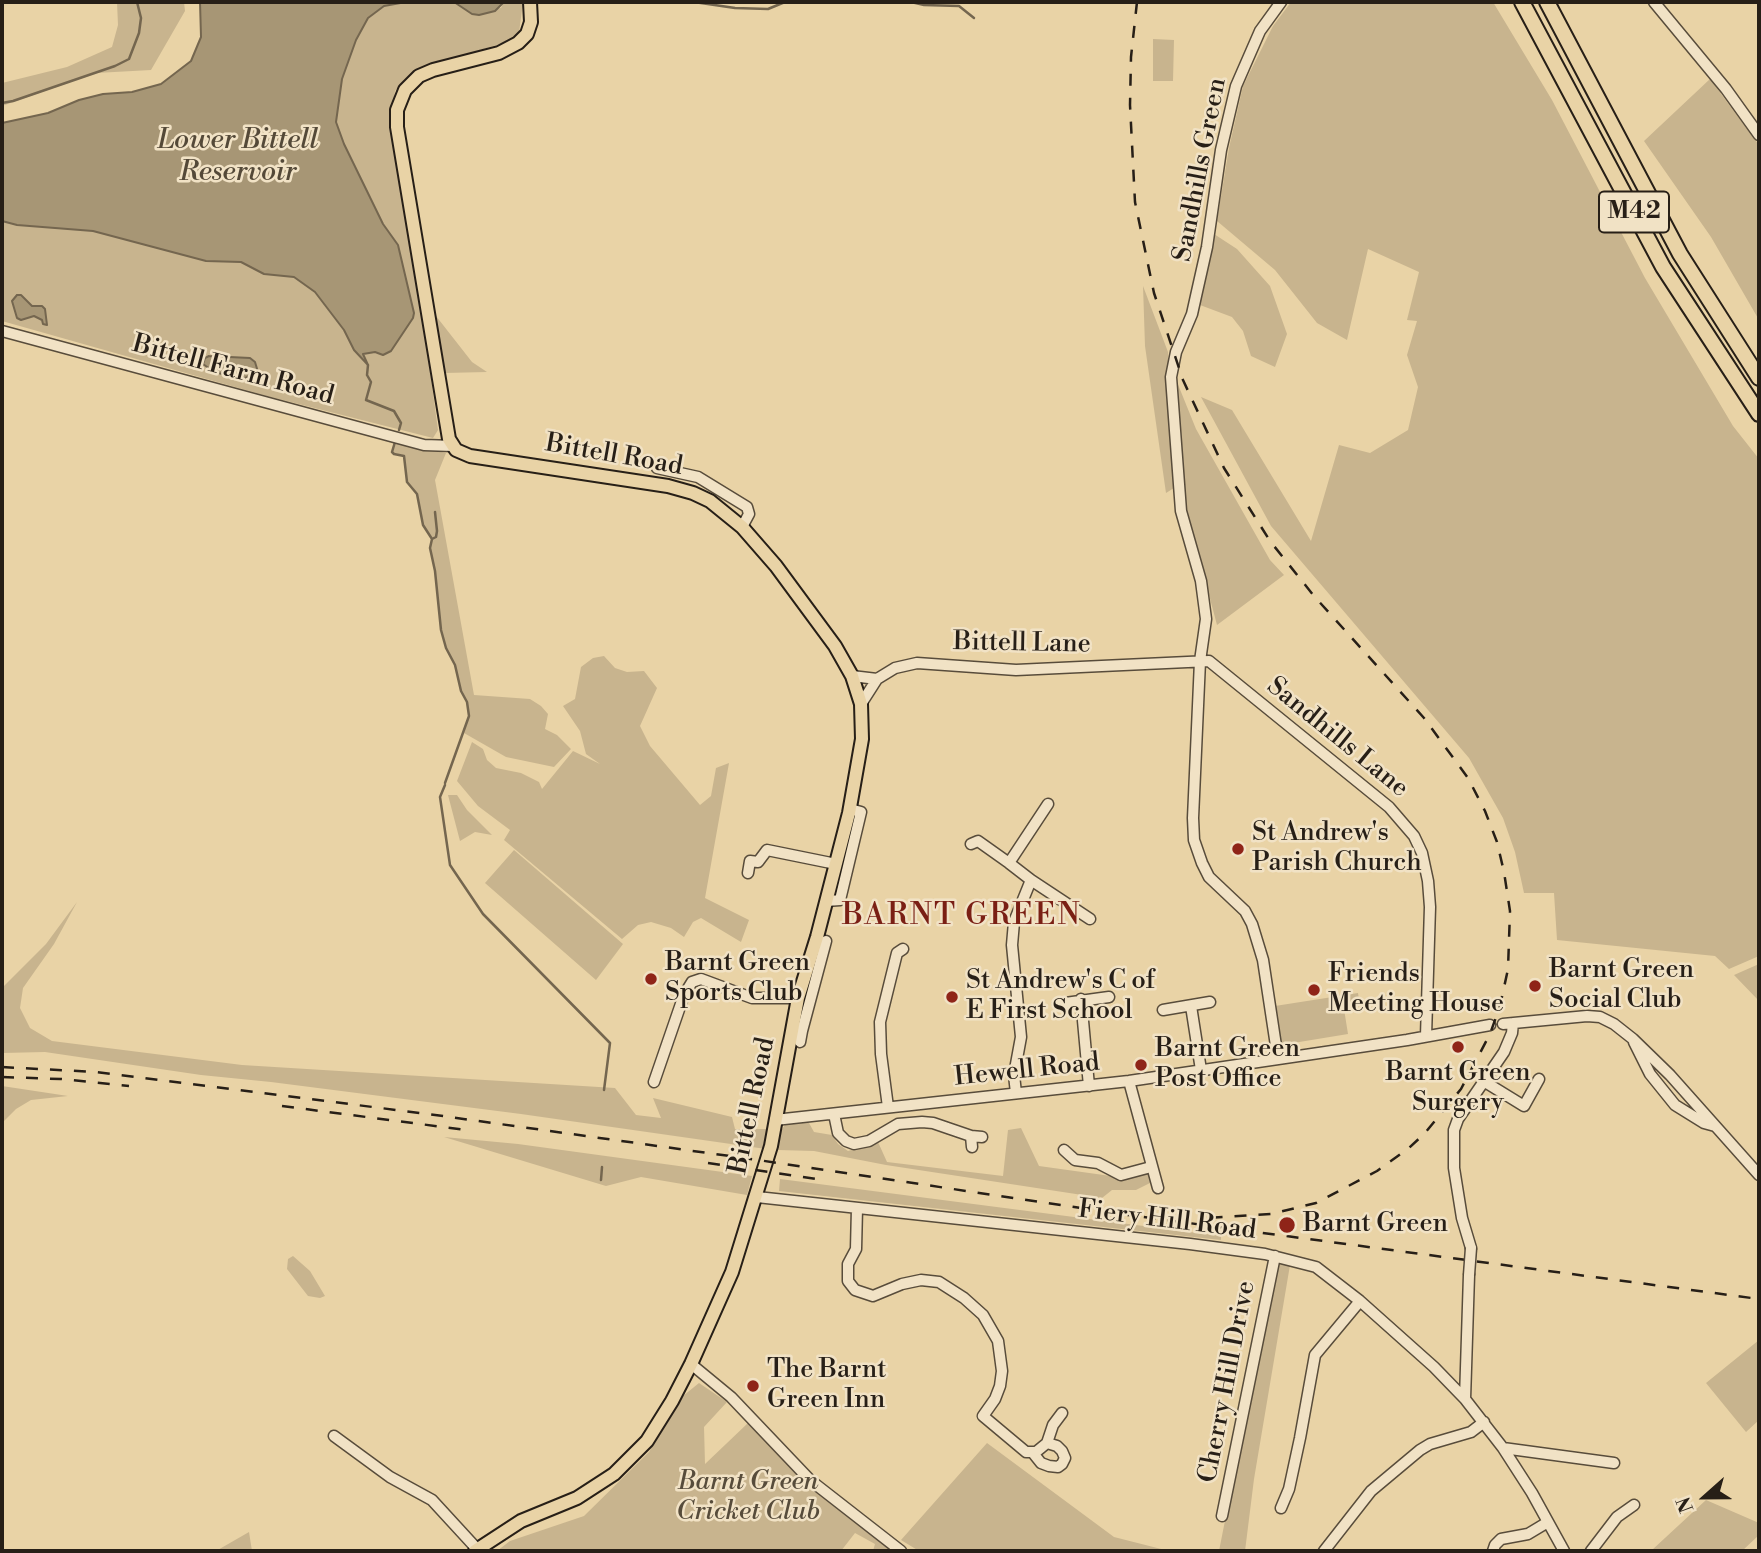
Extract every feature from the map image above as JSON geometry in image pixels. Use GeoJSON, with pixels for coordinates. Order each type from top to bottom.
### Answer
{"type":"FeatureCollection","features":[{"type":"Feature","properties":{"kind":"highway","name":"M42"},"geometry":{"type":"LineString","coordinates":[[1522,2],[1663,267],[1759,414]]}},
{"type":"Feature","properties":{"kind":"highway","name":"M42"},"geometry":{"type":"LineString","coordinates":[[1547,2],[1680,254],[1759,378]]}},
{"type":"Feature","properties":{"kind":"main road"},"geometry":{"type":"LineString","coordinates":[[453,446],[446,431],[397,127],[397,110],[409,85],[424,73],[499,53],[518,43],[527,34],[531,22],[530,2]]}},
{"type":"Feature","properties":{"kind":"main road","name":"Bittell Road"},"geometry":{"type":"LineString","coordinates":[[453,446],[470,456],[668,486],[710,501],[742,527],[813,614],[835,646],[852,676],[861,704],[862,739],[850,809],[814,962],[798,998],[798,1034],[775,1120],[771,1146],[732,1272],[691,1364],[672,1401],[646,1441],[614,1474],[577,1498],[521,1521],[476,1550]]}},
{"type":"Feature","properties":{"kind":"street","name":"Sandhills Green"},"geometry":{"type":"LineString","coordinates":[[1200,661],[1206,619],[1205,602],[1181,511],[1171,388],[1172,364],[1192,314],[1209,238],[1221,150],[1236,86],[1260,31],[1281,2]]}},
{"type":"Feature","properties":{"kind":"street"},"geometry":{"type":"LineString","coordinates":[[1654,2],[1726,89],[1759,135]]}},
{"type":"Feature","properties":{"kind":"street","name":"Bittell Farm Road"},"geometry":{"type":"LineString","coordinates":[[2,331],[424,445],[453,446]]}},
{"type":"Feature","properties":{"kind":"street"},"geometry":{"type":"LineString","coordinates":[[657,468],[698,477],[747,507],[749,514],[742,527]]}},
{"type":"Feature","properties":{"kind":"street"},"geometry":{"type":"LineString","coordinates":[[1200,661],[1194,840],[1209,877],[1245,911],[1252,925],[1263,960],[1278,1059]]}},
{"type":"Feature","properties":{"kind":"street","name":"Bittell Lane"},"geometry":{"type":"LineString","coordinates":[[877,679],[895,668],[925,662],[1016,670],[1200,661]]}},
{"type":"Feature","properties":{"kind":"street","name":"Sandhills Lane"},"geometry":{"type":"LineString","coordinates":[[1200,661],[1209,661],[1389,807],[1414,836],[1422,853],[1430,906],[1426,1036]]}},
{"type":"Feature","properties":{"kind":"street"},"geometry":{"type":"LineString","coordinates":[[852,676],[877,679],[861,704]]}},
{"type":"Feature","properties":{"kind":"street"},"geometry":{"type":"LineString","coordinates":[[1009,863],[1048,804]]}},
{"type":"Feature","properties":{"kind":"street"},"geometry":{"type":"LineString","coordinates":[[827,901],[840,900],[861,812],[850,809]]}},
{"type":"Feature","properties":{"kind":"street"},"geometry":{"type":"LineString","coordinates":[[971,844],[978,841],[1090,919]]}},
{"type":"Feature","properties":{"kind":"street"},"geometry":{"type":"LineString","coordinates":[[748,873],[750,861],[758,862],[768,850],[836,864]]}},
{"type":"Feature","properties":{"kind":"street"},"geometry":{"type":"LineString","coordinates":[[1016,1093],[1014,1075],[1021,1037],[1012,945],[1014,922],[1031,880]]}},
{"type":"Feature","properties":{"kind":"street"},"geometry":{"type":"LineString","coordinates":[[798,1034],[814,962],[825,941]]}},
{"type":"Feature","properties":{"kind":"street"},"geometry":{"type":"LineString","coordinates":[[888,1107],[880,1022],[897,953],[903,949]]}},
{"type":"Feature","properties":{"kind":"street"},"geometry":{"type":"LineString","coordinates":[[654,1082],[684,995],[692,982],[701,979],[752,998],[798,998]]}},
{"type":"Feature","properties":{"kind":"street"},"geometry":{"type":"LineString","coordinates":[[1058,1004],[1109,996]]}},
{"type":"Feature","properties":{"kind":"street"},"geometry":{"type":"LineString","coordinates":[[1081,999],[1089,1086]]}},
{"type":"Feature","properties":{"kind":"street"},"geometry":{"type":"LineString","coordinates":[[1163,1010],[1210,1002]]}},
{"type":"Feature","properties":{"kind":"street"},"geometry":{"type":"LineString","coordinates":[[1191,1006],[1201,1070]]}},
{"type":"Feature","properties":{"kind":"street"},"geometry":{"type":"LineString","coordinates":[[1465,1399],[1471,1248],[1460,1206],[1453,1136],[1458,1119],[1504,1052],[1513,1033],[1508,1023],[1565,1017],[1600,1017],[1619,1027],[1717,1127],[1759,1175]]}},
{"type":"Feature","properties":{"kind":"street","name":"Hewell Road"},"geometry":{"type":"LineString","coordinates":[[775,1120],[1129,1081],[1490,1025]]}},
{"type":"Feature","properties":{"kind":"street"},"geometry":{"type":"LineString","coordinates":[[1633,1039],[1650,1074],[1675,1105],[1704,1123],[1717,1127]]}},
{"type":"Feature","properties":{"kind":"street"},"geometry":{"type":"LineString","coordinates":[[1485,1082],[1524,1106],[1539,1079]]}},
{"type":"Feature","properties":{"kind":"street"},"geometry":{"type":"LineString","coordinates":[[1129,1081],[1158,1188]]}},
{"type":"Feature","properties":{"kind":"street"},"geometry":{"type":"LineString","coordinates":[[834,1114],[838,1133],[854,1144],[869,1141],[898,1124],[922,1122],[933,1123],[975,1140]]}},
{"type":"Feature","properties":{"kind":"street"},"geometry":{"type":"LineString","coordinates":[[1064,1150],[1075,1160],[1098,1163],[1121,1175],[1151,1167]]}},
{"type":"Feature","properties":{"kind":"street","name":"Fiery Hill Road"},"geometry":{"type":"LineString","coordinates":[[757,1197],[1190,1244],[1275,1256],[1316,1267],[1360,1301],[1434,1367],[1465,1399],[1503,1448],[1564,1551]]}},
{"type":"Feature","properties":{"kind":"street"},"geometry":{"type":"LineString","coordinates":[[857,1208],[856,1249],[848,1264],[848,1280],[855,1290],[873,1296],[920,1280],[939,1282],[971,1304],[992,1328],[1001,1352],[1000,1386],[983,1416],[1018,1447],[1033,1453],[1041,1463],[1058,1467],[1065,1458],[1062,1451],[1047,1443]]}},
{"type":"Feature","properties":{"kind":"street","name":"Cherry Hill Drive"},"geometry":{"type":"LineString","coordinates":[[1222,1516],[1275,1256]]}},
{"type":"Feature","properties":{"kind":"street"},"geometry":{"type":"LineString","coordinates":[[1281,1508],[1295,1464],[1315,1355],[1360,1301]]}},
{"type":"Feature","properties":{"kind":"street"},"geometry":{"type":"LineString","coordinates":[[691,1364],[731,1397],[810,1480],[901,1551]]}},
{"type":"Feature","properties":{"kind":"street"},"geometry":{"type":"LineString","coordinates":[[1033,1453],[1047,1443],[1053,1425],[1062,1413]]}},
{"type":"Feature","properties":{"kind":"street"},"geometry":{"type":"LineString","coordinates":[[1324,1551],[1371,1491],[1420,1450],[1430,1444],[1471,1432],[1484,1422]]}},
{"type":"Feature","properties":{"kind":"street"},"geometry":{"type":"LineString","coordinates":[[334,1436],[390,1477],[432,1500],[476,1550]]}},
{"type":"Feature","properties":{"kind":"street"},"geometry":{"type":"LineString","coordinates":[[1503,1448],[1614,1462]]}},
{"type":"Feature","properties":{"kind":"street"},"geometry":{"type":"LineString","coordinates":[[1591,1551],[1617,1517],[1634,1505]]}},
{"type":"Feature","properties":{"kind":"street"},"geometry":{"type":"LineString","coordinates":[[1493,1551],[1502,1539],[1528,1534],[1548,1522]]}},
{"type":"Feature","properties":{"kind":"green space"},"geometry":{"type":"Polygon","coordinates":[[[117,2],[184,2],[185,11],[151,70],[96,73],[2,106],[2,83],[67,67],[112,47],[118,25],[117,2]]]}},
{"type":"Feature","properties":{"kind":"green space"},"geometry":{"type":"Polygon","coordinates":[[[406,2],[454,2],[467,11],[501,8],[504,2],[523,2],[519,33],[509,41],[430,66],[405,79],[395,91],[390,129],[429,363],[438,430],[433,438],[267,396],[2,321],[2,221],[17,225],[93,231],[206,261],[241,262],[264,274],[294,277],[315,292],[344,330],[354,350],[367,364],[363,354],[366,352],[383,354],[413,318],[398,245],[383,224],[336,122],[342,79],[356,40],[368,18],[384,6],[406,2]]]}},
{"type":"Feature","properties":{"kind":"green space"},"geometry":{"type":"Polygon","coordinates":[[[1291,2],[1493,2],[1552,100],[1645,278],[1733,426],[1759,459],[1759,956],[1729,969],[1715,956],[1557,940],[1554,893],[1524,893],[1515,852],[1503,818],[1469,758],[1271,526],[1201,397],[1232,410],[1311,541],[1339,445],[1370,453],[1408,430],[1418,387],[1407,355],[1417,321],[1407,320],[1419,272],[1368,249],[1347,340],[1317,323],[1275,270],[1217,221],[1243,86],[1273,26],[1291,2]]]}},
{"type":"Feature","properties":{"kind":"green space"},"geometry":{"type":"Polygon","coordinates":[[[1153,39],[1174,40],[1173,81],[1153,81],[1153,39]]]}},
{"type":"Feature","properties":{"kind":"green space"},"geometry":{"type":"Polygon","coordinates":[[[1710,79],[1759,145],[1759,320],[1711,237],[1644,141],[1710,79]]]}},
{"type":"Feature","properties":{"kind":"green space"},"geometry":{"type":"Polygon","coordinates":[[[1214,234],[1237,249],[1270,286],[1287,334],[1275,367],[1251,356],[1243,331],[1232,317],[1200,305],[1214,234]]]}},
{"type":"Feature","properties":{"kind":"green space"},"geometry":{"type":"Polygon","coordinates":[[[1143,286],[1168,352],[1174,488],[1166,493],[1145,346],[1143,286]]]}},
{"type":"Feature","properties":{"kind":"green space"},"geometry":{"type":"Polygon","coordinates":[[[436,316],[472,362],[487,372],[444,373],[436,316]]]}},
{"type":"Feature","properties":{"kind":"green space"},"geometry":{"type":"Polygon","coordinates":[[[1177,382],[1196,429],[1270,560],[1284,575],[1217,625],[1185,504],[1174,383],[1177,382]]]}},
{"type":"Feature","properties":{"kind":"green space"},"geometry":{"type":"Polygon","coordinates":[[[395,442],[446,453],[435,480],[474,695],[530,699],[541,706],[548,714],[545,729],[557,735],[571,749],[554,767],[506,757],[464,733],[469,715],[467,702],[441,630],[430,548],[432,539],[423,525],[417,494],[407,482],[404,456],[392,452],[395,442]]]}},
{"type":"Feature","properties":{"kind":"green space"},"geometry":{"type":"Polygon","coordinates":[[[604,656],[615,668],[627,672],[644,671],[657,688],[640,726],[650,746],[700,805],[711,796],[716,768],[729,763],[705,898],[749,920],[741,942],[701,918],[693,922],[684,937],[671,928],[651,922],[638,925],[622,939],[504,840],[510,830],[478,806],[457,781],[472,742],[483,749],[487,760],[496,768],[521,773],[539,782],[542,789],[573,751],[600,764],[586,754],[580,731],[563,706],[575,699],[581,667],[593,658],[604,656]]]}},
{"type":"Feature","properties":{"kind":"green space"},"geometry":{"type":"Polygon","coordinates":[[[448,795],[457,795],[467,810],[492,835],[475,832],[460,841],[448,795]]]}},
{"type":"Feature","properties":{"kind":"green space"},"geometry":{"type":"Polygon","coordinates":[[[514,850],[623,944],[596,980],[485,883],[514,850]]]}},
{"type":"Feature","properties":{"kind":"green space"},"geometry":{"type":"Polygon","coordinates":[[[77,902],[54,944],[23,988],[20,1008],[30,1028],[52,1041],[242,1065],[615,1088],[636,1115],[661,1118],[653,1098],[732,1117],[735,1129],[767,1129],[766,1149],[45,1052],[2,1053],[2,988],[46,944],[77,902]]]}},
{"type":"Feature","properties":{"kind":"green space"},"geometry":{"type":"Polygon","coordinates":[[[1759,964],[1759,1001],[1734,975],[1759,964]]]}},
{"type":"Feature","properties":{"kind":"green space"},"geometry":{"type":"Polygon","coordinates":[[[1358,993],[1360,1006],[1344,1009],[1348,1034],[1281,1045],[1275,1006],[1358,993]]]}},
{"type":"Feature","properties":{"kind":"green space"},"geometry":{"type":"Polygon","coordinates":[[[2,1086],[68,1096],[31,1100],[16,1109],[2,1123],[2,1086]]]}},
{"type":"Feature","properties":{"kind":"green space"},"geometry":{"type":"Polygon","coordinates":[[[809,1123],[814,1132],[832,1135],[838,1144],[848,1151],[878,1142],[887,1162],[1003,1176],[1008,1130],[1021,1128],[1039,1166],[1125,1178],[1149,1171],[1152,1182],[1136,1190],[1112,1190],[1102,1198],[886,1165],[814,1151],[778,1150],[780,1132],[785,1125],[809,1123]]]}},
{"type":"Feature","properties":{"kind":"green space"},"geometry":{"type":"Polygon","coordinates":[[[444,1137],[518,1144],[752,1176],[747,1195],[641,1177],[606,1186],[444,1137]]]}},
{"type":"Feature","properties":{"kind":"green space"},"geometry":{"type":"Polygon","coordinates":[[[780,1179],[1221,1236],[1221,1240],[779,1191],[780,1179]]]}},
{"type":"Feature","properties":{"kind":"green space"},"geometry":{"type":"Polygon","coordinates":[[[293,1256],[310,1271],[325,1296],[308,1296],[287,1269],[288,1259],[293,1256]]]}},
{"type":"Feature","properties":{"kind":"green space"},"geometry":{"type":"Polygon","coordinates":[[[1276,1262],[1290,1265],[1254,1479],[1245,1551],[1219,1551],[1276,1262]]]}},
{"type":"Feature","properties":{"kind":"green space"},"geometry":{"type":"Polygon","coordinates":[[[1759,1340],[1759,1420],[1746,1432],[1706,1383],[1759,1340]]]}},
{"type":"Feature","properties":{"kind":"green space","name":"Barnt Green Cricket Club"},"geometry":{"type":"Polygon","coordinates":[[[699,1383],[727,1402],[704,1427],[705,1464],[748,1423],[807,1483],[894,1551],[873,1551],[875,1544],[855,1533],[841,1551],[497,1551],[510,1541],[584,1516],[649,1452],[683,1396],[699,1383]]]}},
{"type":"Feature","properties":{"kind":"green space"},"geometry":{"type":"Polygon","coordinates":[[[987,1443],[1114,1537],[1169,1551],[919,1551],[901,1540],[987,1443]]]}},
{"type":"Feature","properties":{"kind":"green space"},"geometry":{"type":"Polygon","coordinates":[[[1706,1500],[1759,1523],[1759,1535],[1742,1551],[1652,1550],[1706,1500]]]}},
{"type":"Feature","properties":{"kind":"green space"},"geometry":{"type":"Polygon","coordinates":[[[249,1532],[252,1551],[216,1551],[249,1532]]]}},
{"type":"Feature","properties":{"kind":"water","name":"Lower Bittell Reservoir"},"geometry":{"type":"Polygon","coordinates":[[[200,2],[406,2],[384,6],[368,18],[356,40],[342,79],[336,122],[383,224],[398,245],[414,313],[391,351],[383,355],[375,352],[363,354],[368,365],[354,350],[344,330],[315,292],[294,277],[264,274],[241,262],[206,261],[93,231],[17,225],[2,221],[2,123],[48,113],[79,100],[103,94],[132,92],[161,84],[191,61],[201,37],[200,2]]]}},
{"type":"Feature","properties":{"kind":"water"},"geometry":{"type":"Polygon","coordinates":[[[454,2],[504,2],[495,11],[479,15],[472,14],[454,2]]]}},
{"type":"Feature","properties":{"kind":"water"},"geometry":{"type":"Polygon","coordinates":[[[17,295],[21,295],[32,306],[42,306],[45,309],[47,325],[34,316],[21,320],[17,318],[12,301],[17,295]]]}},
{"type":"Feature","properties":{"kind":"water"},"geometry":{"type":"Polygon","coordinates":[[[209,356],[250,358],[255,362],[258,372],[243,379],[214,372],[203,364],[209,356]]]}},
{"type":"Feature","properties":{"kind":"waterway"},"geometry":{"type":"LineString","coordinates":[[2,103],[129,59],[139,33],[141,18],[137,2]]}},
{"type":"Feature","properties":{"kind":"waterway"},"geometry":{"type":"LineString","coordinates":[[694,2],[735,8],[768,9],[785,2]]}},
{"type":"Feature","properties":{"kind":"waterway"},"geometry":{"type":"LineString","coordinates":[[801,2],[812,2]]}},
{"type":"Feature","properties":{"kind":"waterway"},"geometry":{"type":"LineString","coordinates":[[911,2],[959,6],[974,18]]}},
{"type":"Feature","properties":{"kind":"waterway"},"geometry":{"type":"LineString","coordinates":[[368,365],[367,375],[371,382],[366,400],[394,411],[401,423],[399,430]]}},
{"type":"Feature","properties":{"kind":"waterway"},"geometry":{"type":"LineString","coordinates":[[395,442],[392,452],[404,456],[407,482],[417,494],[423,525],[432,539],[430,548],[441,630],[467,702],[469,716],[445,783]]}},
{"type":"Feature","properties":{"kind":"waterway"},"geometry":{"type":"LineString","coordinates":[[432,539],[436,537],[437,531],[435,512]]}},
{"type":"Feature","properties":{"kind":"waterway"},"geometry":{"type":"LineString","coordinates":[[445,785],[440,797],[450,865],[483,914],[610,1043],[604,1090]]}},
{"type":"Feature","properties":{"kind":"waterway"},"geometry":{"type":"LineString","coordinates":[[601,1180],[602,1167]]}},
{"type":"Feature","properties":{"kind":"railway"},"geometry":{"type":"LineString","coordinates":[[1137,2],[1131,57],[1130,105],[1135,202],[1154,293],[1183,380],[1224,468],[1270,541],[1314,596],[1424,718],[1468,778],[1497,842],[1510,911],[1508,969],[1500,1006],[1490,1034],[1461,1089],[1425,1133],[1377,1171],[1316,1203],[1271,1214],[1207,1218]]}},
{"type":"Feature","properties":{"kind":"railway"},"geometry":{"type":"LineString","coordinates":[[2,1067],[96,1072],[428,1114],[1121,1214],[1759,1299]]}},
{"type":"Feature","properties":{"kind":"railway"},"geometry":{"type":"LineString","coordinates":[[2,1077],[61,1079],[129,1086]]}},
{"type":"Feature","properties":{"kind":"railway"},"geometry":{"type":"LineString","coordinates":[[282,1106],[466,1130]]}},
{"type":"Feature","properties":{"kind":"railway"},"geometry":{"type":"LineString","coordinates":[[708,1163],[823,1180]]}},
{"type":"Feature","properties":{"kind":"place","name":"St Andrew's Parish Church"},"geometry":{"type":"Point","coordinates":[1238,849]}},
{"type":"Feature","properties":{"kind":"place","name":"Barnt Green Sports Club"},"geometry":{"type":"Point","coordinates":[651,979]}},
{"type":"Feature","properties":{"kind":"place","name":"Barnt Green Social Club"},"geometry":{"type":"Point","coordinates":[1535,986]}},
{"type":"Feature","properties":{"kind":"place","name":"Friends Meeting House"},"geometry":{"type":"Point","coordinates":[1314,990]}},
{"type":"Feature","properties":{"kind":"place","name":"St Andrew's C of E First School"},"geometry":{"type":"Point","coordinates":[952,997]}},
{"type":"Feature","properties":{"kind":"place","name":"Barnt Green Surgery"},"geometry":{"type":"Point","coordinates":[1458,1047]}},
{"type":"Feature","properties":{"kind":"place","name":"Barnt Green Post Office"},"geometry":{"type":"Point","coordinates":[1141,1065]}},
{"type":"Feature","properties":{"kind":"place","name":"Barnt Green"},"geometry":{"type":"Point","coordinates":[1287,1225]}},
{"type":"Feature","properties":{"kind":"place","name":"The Barnt Green Inn"},"geometry":{"type":"Point","coordinates":[753,1386]}},
{"type":"Feature","properties":{"kind":"district","name":"BARNT GREEN"},"geometry":{"type":"Point","coordinates":[962,917]}}]}
